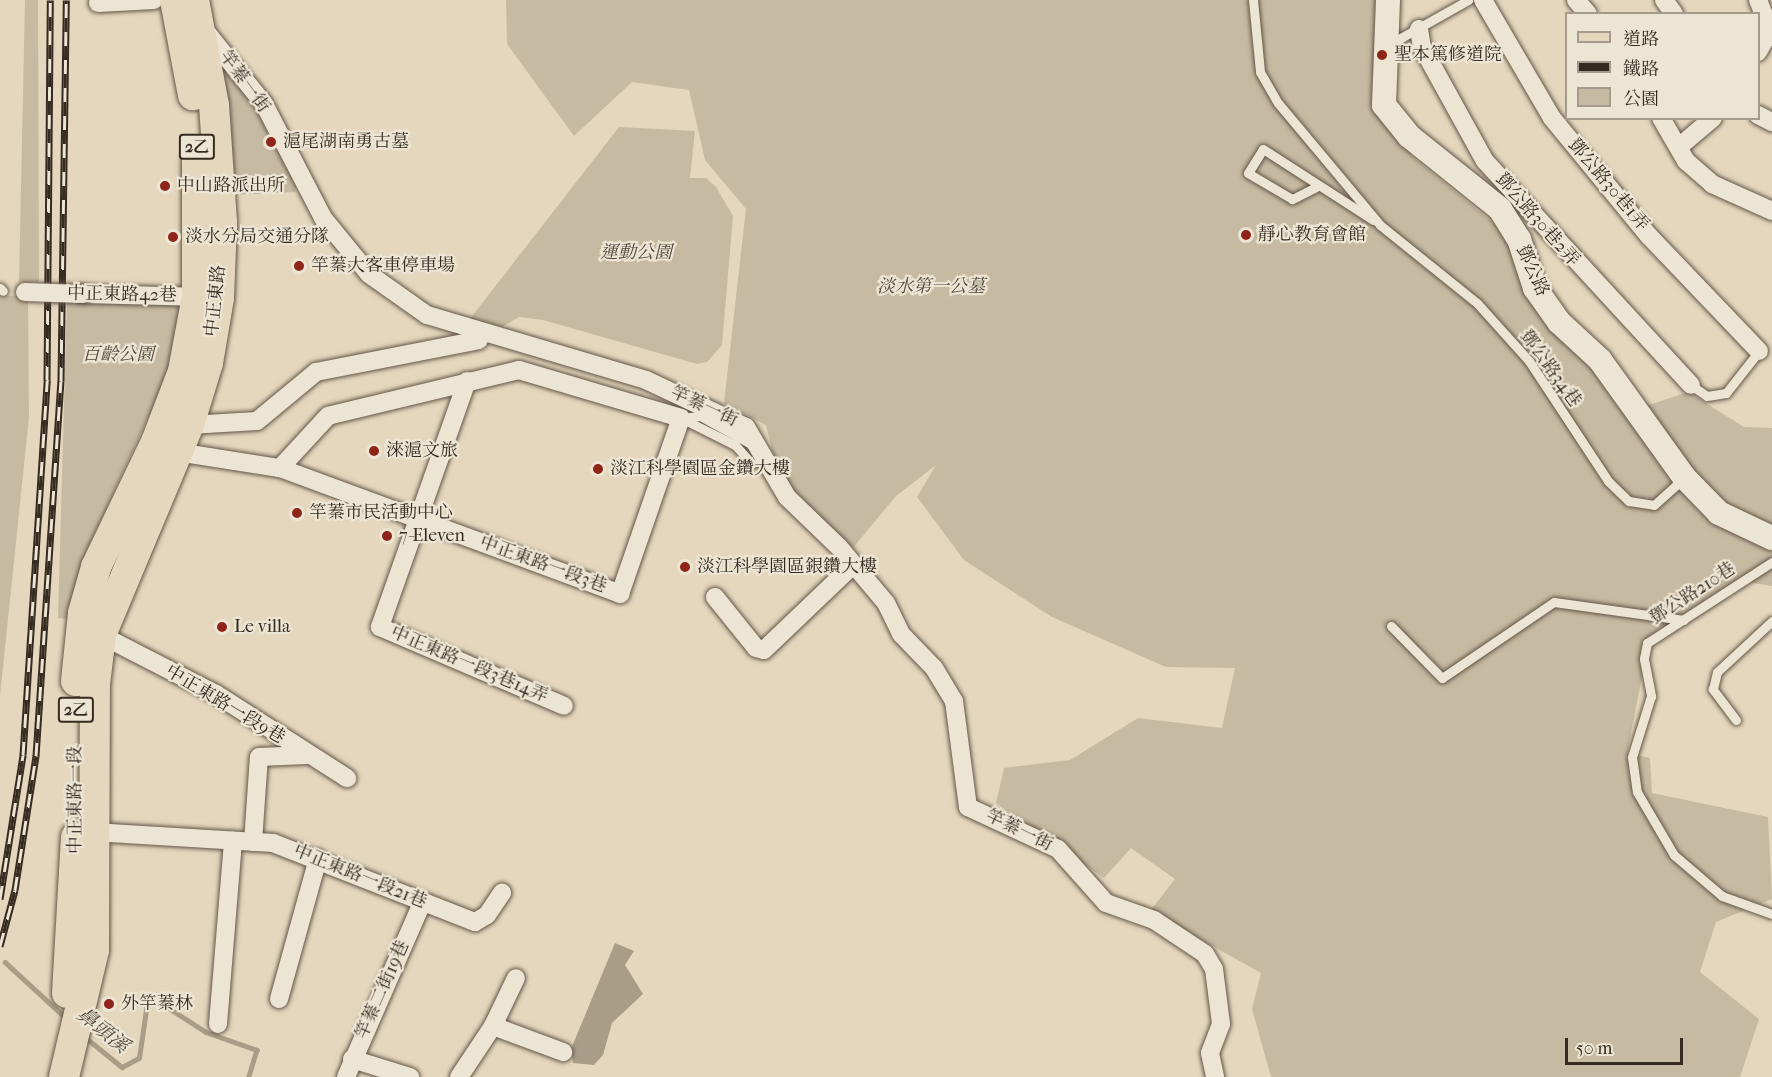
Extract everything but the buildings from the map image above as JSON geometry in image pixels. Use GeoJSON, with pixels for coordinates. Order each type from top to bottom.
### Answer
{"type":"FeatureCollection","features":[{"type":"Feature","properties":{"kind":"main road","name":"中正東路"},"geometry":{"type":"LineString","coordinates":[[166,448],[189,425],[208,363],[208,297],[192,84],[175,0]]}},
{"type":"Feature","properties":{"kind":"main road","name":"中正東路"},"geometry":{"type":"LineString","coordinates":[[166,448],[183,371],[208,297],[222,222],[203,28],[194,0]]}},
{"type":"Feature","properties":{"kind":"main road","name":"中正東路一段"},"geometry":{"type":"LineString","coordinates":[[75,997],[94,950],[95,684],[102,635],[166,448]]}},
{"type":"Feature","properties":{"kind":"main road","name":"中正東路一段"},"geometry":{"type":"LineString","coordinates":[[75,997],[76,674],[83,613],[96,567],[166,448]]}},
{"type":"Feature","properties":{"kind":"main road","name":"2乙"},"geometry":{"type":"LineString","coordinates":[[46,1077],[75,997]]}},
{"type":"Feature","properties":{"kind":"main road","name":"2乙"},"geometry":{"type":"LineString","coordinates":[[64,1077],[75,997]]}},
{"type":"Feature","properties":{"kind":"street"},"geometry":{"type":"LineString","coordinates":[[98,3],[154,0]]}},
{"type":"Feature","properties":{"kind":"street","name":"鄧公路"},"geometry":{"type":"LineString","coordinates":[[1388,0],[1384,105],[1408,136],[1500,209],[1519,239],[1535,288],[1559,322],[1600,360],[1684,477],[1719,513],[1772,538]]}},
{"type":"Feature","properties":{"kind":"street","name":"鄧公路30巷1弄"},"geometry":{"type":"LineString","coordinates":[[1482,0],[1552,118],[1649,236],[1759,351]]}},
{"type":"Feature","properties":{"kind":"street"},"geometry":{"type":"LineString","coordinates":[[1576,0],[1586,12]]}},
{"type":"Feature","properties":{"kind":"street"},"geometry":{"type":"LineString","coordinates":[[1758,0],[1771,30],[1760,49]]}},
{"type":"Feature","properties":{"kind":"street","name":"竿蓁一街"},"geometry":{"type":"LineString","coordinates":[[203,28],[264,104],[323,218],[369,274],[427,315],[464,330],[539,345],[646,380],[746,427],[758,459],[787,497],[885,603],[901,634],[934,668],[954,701],[968,807],[1058,849],[1106,903],[1154,920],[1205,954],[1214,969],[1221,1024],[1210,1053],[1215,1077]]}},
{"type":"Feature","properties":{"kind":"street","name":"鄧公路30巷2弄"},"geometry":{"type":"LineString","coordinates":[[1419,29],[1422,47],[1485,161],[1691,385]]}},
{"type":"Feature","properties":{"kind":"street"},"geometry":{"type":"LineString","coordinates":[[1662,120],[1680,146],[1686,161],[1712,184],[1772,211]]}},
{"type":"Feature","properties":{"kind":"street"},"geometry":{"type":"LineString","coordinates":[[1680,146],[1711,120]]}},
{"type":"Feature","properties":{"kind":"street","name":"中正東路42巷"},"geometry":{"type":"LineString","coordinates":[[25,292],[208,297]]}},
{"type":"Feature","properties":{"kind":"street"},"geometry":{"type":"LineString","coordinates":[[189,425],[257,421],[316,372],[479,340]]}},
{"type":"Feature","properties":{"kind":"street"},"geometry":{"type":"LineString","coordinates":[[280,468],[328,416],[519,370],[681,418]]}},
{"type":"Feature","properties":{"kind":"street"},"geometry":{"type":"LineString","coordinates":[[419,519],[467,381]]}},
{"type":"Feature","properties":{"kind":"street","name":"中正東路一段3巷"},"geometry":{"type":"LineString","coordinates":[[166,448],[280,468],[620,594],[681,418]]}},
{"type":"Feature","properties":{"kind":"street","name":"中正東路一段3巷14弄"},"geometry":{"type":"LineString","coordinates":[[419,519],[380,627],[564,706]]}},
{"type":"Feature","properties":{"kind":"street"},"geometry":{"type":"LineString","coordinates":[[715,597],[756,648],[764,650],[852,566]]}},
{"type":"Feature","properties":{"kind":"street","name":"中正東路一段9巷"},"geometry":{"type":"LineString","coordinates":[[102,635],[216,694],[307,755],[348,778]]}},
{"type":"Feature","properties":{"kind":"street"},"geometry":{"type":"LineString","coordinates":[[253,842],[260,757],[307,755]]}},
{"type":"Feature","properties":{"kind":"street","name":"中正東路一段21巷"},"geometry":{"type":"LineString","coordinates":[[94,832],[253,842],[318,858],[422,903],[475,922],[487,915],[502,892]]}},
{"type":"Feature","properties":{"kind":"street"},"geometry":{"type":"LineString","coordinates":[[218,1024],[233,841]]}},
{"type":"Feature","properties":{"kind":"street"},"geometry":{"type":"LineString","coordinates":[[279,999],[318,858]]}},
{"type":"Feature","properties":{"kind":"street","name":"竿蓁二街19巷"},"geometry":{"type":"LineString","coordinates":[[346,1077],[422,903]]}},
{"type":"Feature","properties":{"kind":"street"},"geometry":{"type":"LineString","coordinates":[[459,1077],[493,1026],[516,978]]}},
{"type":"Feature","properties":{"kind":"street"},"geometry":{"type":"LineString","coordinates":[[493,1026],[563,1052]]}},
{"type":"Feature","properties":{"kind":"street"},"geometry":{"type":"LineString","coordinates":[[352,1059],[410,1077]]}},
{"type":"Feature","properties":{"kind":"lane","name":"鄧公路34巷"},"geometry":{"type":"LineString","coordinates":[[1254,0],[1260,72],[1321,158],[1380,225]]}},
{"type":"Feature","properties":{"kind":"lane"},"geometry":{"type":"LineString","coordinates":[[1390,44],[1468,0]]}},
{"type":"Feature","properties":{"kind":"lane","name":"鄧公路34巷"},"geometry":{"type":"LineString","coordinates":[[1316,187],[1292,199],[1248,173],[1263,149],[1316,187],[1380,225],[1477,303],[1529,361],[1608,482],[1629,501],[1658,504],[1684,477]]}},
{"type":"Feature","properties":{"kind":"lane"},"geometry":{"type":"LineString","coordinates":[[1691,385],[1707,396],[1726,393],[1759,351]]}},
{"type":"Feature","properties":{"kind":"lane"},"geometry":{"type":"LineString","coordinates":[[681,418],[700,416],[758,459]]}},
{"type":"Feature","properties":{"kind":"lane"},"geometry":{"type":"LineString","coordinates":[[681,418],[758,459]]}},
{"type":"Feature","properties":{"kind":"lane","name":"鄧公路210巷"},"geometry":{"type":"LineString","coordinates":[[1772,562],[1647,643],[1644,659],[1651,696],[1632,757],[1637,792],[1674,855],[1722,896],[1772,914]]}},
{"type":"Feature","properties":{"kind":"lane"},"geometry":{"type":"LineString","coordinates":[[1391,626],[1442,678],[1554,603],[1683,620]]}},
{"type":"Feature","properties":{"kind":"lane"},"geometry":{"type":"LineString","coordinates":[[1736,720],[1713,689],[1717,672],[1772,621]]}},
{"type":"Feature","properties":{"kind":"green space"},"geometry":{"type":"Polygon","coordinates":[[[25,0],[38,0],[39,282],[19,282],[25,0]]]}},
{"type":"Feature","properties":{"kind":"green space","name":"淡水第一公墓"},"geometry":{"type":"Polygon","coordinates":[[[506,0],[1380,0],[1371,108],[1415,159],[1502,230],[1529,295],[1596,371],[1625,413],[1688,392],[1744,427],[1772,428],[1772,586],[1747,582],[1648,646],[1627,753],[1650,758],[1652,793],[1768,817],[1772,899],[1716,922],[1700,972],[1759,1019],[1740,1077],[1271,1077],[1252,1009],[1261,973],[1150,911],[1175,879],[1131,848],[1104,878],[996,803],[1004,768],[1070,760],[1138,718],[1222,728],[1235,668],[1166,667],[1052,617],[964,560],[917,497],[936,465],[895,497],[853,548],[803,504],[776,466],[766,425],[724,403],[746,209],[705,160],[689,90],[632,82],[574,136],[507,44],[506,0]]]}},
{"type":"Feature","properties":{"kind":"green space"},"geometry":{"type":"Polygon","coordinates":[[[223,63],[259,105],[297,178],[295,192],[235,195],[223,63]]]}},
{"type":"Feature","properties":{"kind":"green space","name":"運動公園"},"geometry":{"type":"Polygon","coordinates":[[[619,127],[695,131],[690,178],[706,178],[716,187],[733,216],[722,345],[707,362],[697,364],[543,320],[519,317],[497,330],[466,324],[619,127]]]}},
{"type":"Feature","properties":{"kind":"green space"},"geometry":{"type":"Polygon","coordinates":[[[0,295],[28,297],[29,417],[0,696],[0,295]]]}},
{"type":"Feature","properties":{"kind":"green space","name":"百齡公園"},"geometry":{"type":"Polygon","coordinates":[[[67,298],[183,300],[168,374],[83,559],[69,619],[58,618],[67,298]]]}},
{"type":"Feature","properties":{"kind":"shaded area"},"geometry":{"type":"Polygon","coordinates":[[[615,943],[634,951],[625,965],[643,994],[612,1023],[603,1055],[594,1065],[573,1063],[571,1049],[615,943]]]}},
{"type":"Feature","properties":{"kind":"waterway","name":"鼻頭溪"},"geometry":{"type":"LineString","coordinates":[[5,962],[66,1018]]}},
{"type":"Feature","properties":{"kind":"waterway","name":"鼻頭溪"},"geometry":{"type":"LineString","coordinates":[[85,1037],[122,1067],[139,1058],[147,1003],[158,1001],[206,1032],[257,1050],[249,1077]]}},
{"type":"Feature","properties":{"kind":"railway"},"geometry":{"type":"LineString","coordinates":[[0,899],[23,755],[47,380],[50,0]]}},
{"type":"Feature","properties":{"kind":"railway"},"geometry":{"type":"LineString","coordinates":[[0,946],[15,890],[36,756],[61,381],[66,0]]}},
{"type":"Feature","properties":{"kind":"place","name":"聖本篤修道院"},"geometry":{"type":"Point","coordinates":[1382,55]}},
{"type":"Feature","properties":{"kind":"place","name":"滬尾湖南勇古墓"},"geometry":{"type":"Point","coordinates":[271,142]}},
{"type":"Feature","properties":{"kind":"place","name":"中山路派出所"},"geometry":{"type":"Point","coordinates":[165,186]}},
{"type":"Feature","properties":{"kind":"place","name":"靜心教育會館"},"geometry":{"type":"Point","coordinates":[1246,235]}},
{"type":"Feature","properties":{"kind":"place","name":"淡水分局交通分隊"},"geometry":{"type":"Point","coordinates":[173,237]}},
{"type":"Feature","properties":{"kind":"place","name":"竿蓁大客車停車場"},"geometry":{"type":"Point","coordinates":[299,266]}},
{"type":"Feature","properties":{"kind":"place","name":"淶滬文旅"},"geometry":{"type":"Point","coordinates":[374,451]}},
{"type":"Feature","properties":{"kind":"place","name":"淡江科學園區金鑽大樓"},"geometry":{"type":"Point","coordinates":[598,469]}},
{"type":"Feature","properties":{"kind":"place","name":"竿蓁市民活動中心"},"geometry":{"type":"Point","coordinates":[297,513]}},
{"type":"Feature","properties":{"kind":"place","name":"7-Eleven"},"geometry":{"type":"Point","coordinates":[387,536]}},
{"type":"Feature","properties":{"kind":"place","name":"淡江科學園區銀鑽大樓"},"geometry":{"type":"Point","coordinates":[685,567]}},
{"type":"Feature","properties":{"kind":"place","name":"Le villa"},"geometry":{"type":"Point","coordinates":[222,627]}},
{"type":"Feature","properties":{"kind":"place","name":"外竿蓁林"},"geometry":{"type":"Point","coordinates":[109,1004]}}]}
